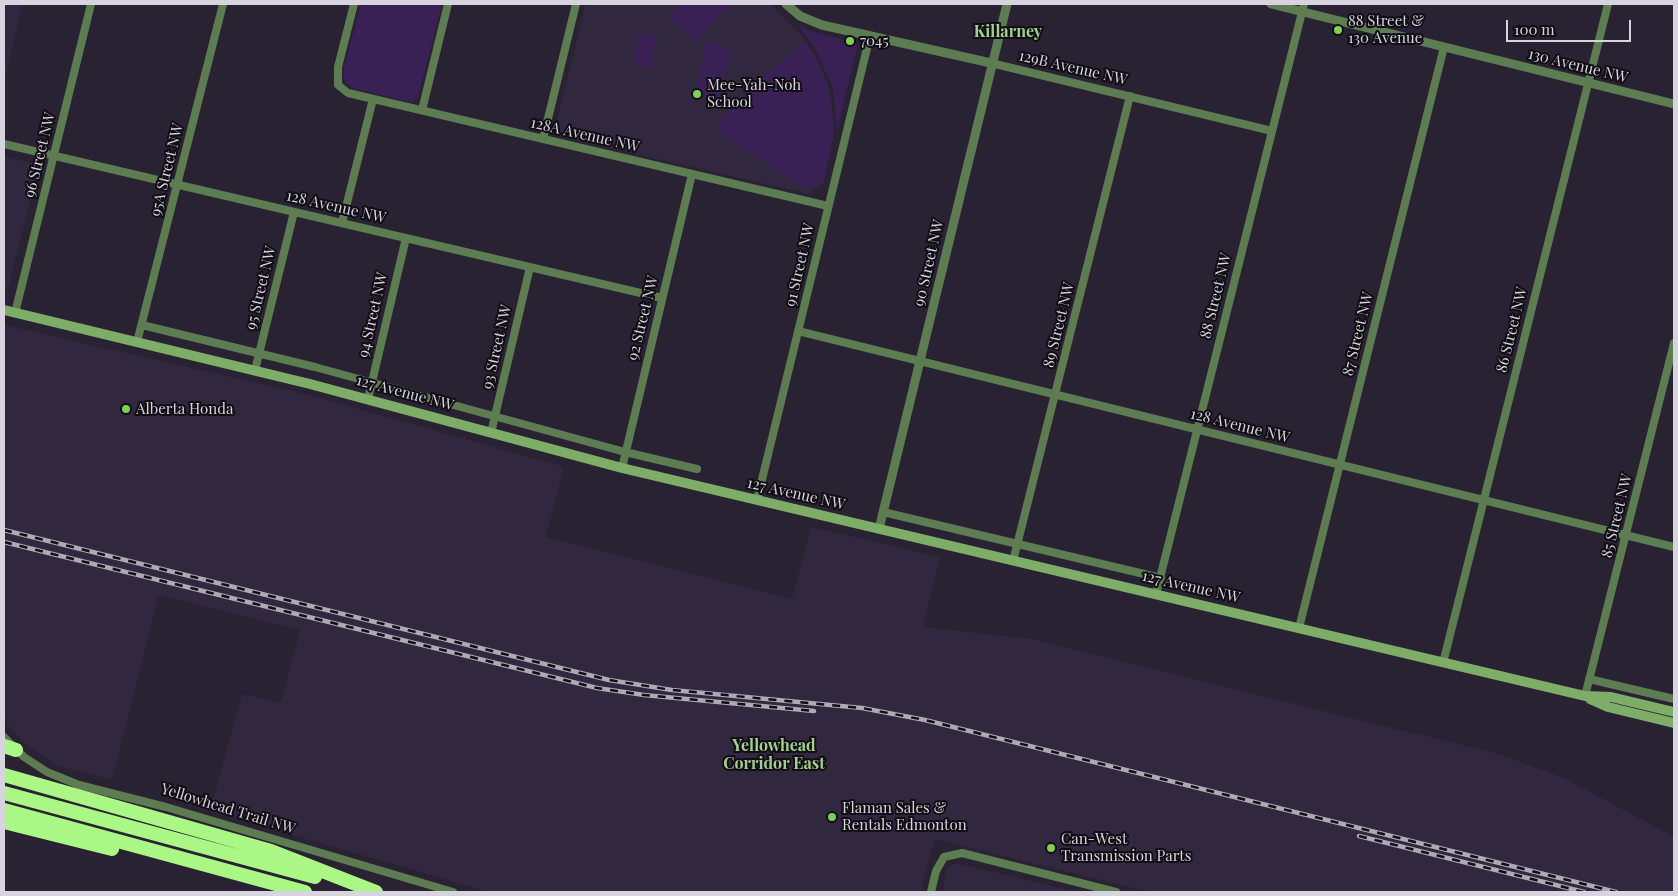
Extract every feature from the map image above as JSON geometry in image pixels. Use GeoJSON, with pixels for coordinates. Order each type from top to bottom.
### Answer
{"type":"FeatureCollection","features":[{"type":"Feature","properties":{"kind":"highway"},"geometry":{"type":"LineString","coordinates":[[4,774],[272,852],[375,892]]}},
{"type":"Feature","properties":{"kind":"highway"},"geometry":{"type":"LineString","coordinates":[[4,792],[375,892]]}},
{"type":"Feature","properties":{"kind":"highway"},"geometry":{"type":"LineString","coordinates":[[4,810],[305,892]]}},
{"type":"Feature","properties":{"kind":"highway"},"geometry":{"type":"LineString","coordinates":[[4,822],[161,861],[238,874]]}},
{"type":"Feature","properties":{"kind":"main road","name":"127 Avenue NW"},"geometry":{"type":"LineString","coordinates":[[4,310],[255,370],[622,468],[1585,696],[1610,698],[1674,712]]}},
{"type":"Feature","properties":{"kind":"main road","name":"127 Avenue NW"},"geometry":{"type":"LineString","coordinates":[[1585,696],[1608,707],[1674,724]]}},
{"type":"Feature","properties":{"kind":"street","name":"96 Street NW"},"geometry":{"type":"LineString","coordinates":[[16,313],[92,4]]}},
{"type":"Feature","properties":{"kind":"street","name":"95A Street NW"},"geometry":{"type":"LineString","coordinates":[[137,342],[223,4]]}},
{"type":"Feature","properties":{"kind":"street","name":"128A Avenue NW"},"geometry":{"type":"LineString","coordinates":[[354,4],[338,67],[338,85],[348,93],[828,206]]}},
{"type":"Feature","properties":{"kind":"street"},"geometry":{"type":"LineString","coordinates":[[422,110],[448,4]]}},
{"type":"Feature","properties":{"kind":"street"},"geometry":{"type":"LineString","coordinates":[[543,139],[576,4]]}},
{"type":"Feature","properties":{"kind":"street","name":"129B Avenue NW"},"geometry":{"type":"LineString","coordinates":[[786,4],[800,16],[810,21],[1272,131]]}},
{"type":"Feature","properties":{"kind":"street","name":"90 Street NW"},"geometry":{"type":"LineString","coordinates":[[879,529],[991,63],[1007,4]]}},
{"type":"Feature","properties":{"kind":"street","name":"130 Avenue NW"},"geometry":{"type":"LineString","coordinates":[[1271,4],[1303,8],[1444,47],[1674,104]]}},
{"type":"Feature","properties":{"kind":"street","name":"86 Street NW"},"geometry":{"type":"LineString","coordinates":[[1443,663],[1608,4]]}},
{"type":"Feature","properties":{"kind":"street","name":"88 Street NW"},"geometry":{"type":"LineString","coordinates":[[1156,594],[1303,8]]}},
{"type":"Feature","properties":{"kind":"street","name":"91 Street NW"},"geometry":{"type":"LineString","coordinates":[[757,500],[870,36]]}},
{"type":"Feature","properties":{"kind":"street","name":"87 Street NW"},"geometry":{"type":"LineString","coordinates":[[1299,628],[1444,47]]}},
{"type":"Feature","properties":{"kind":"street","name":"89 Street NW"},"geometry":{"type":"LineString","coordinates":[[1013,561],[1130,96]]}},
{"type":"Feature","properties":{"kind":"street"},"geometry":{"type":"LineString","coordinates":[[342,223],[373,99]]}},
{"type":"Feature","properties":{"kind":"street","name":"128 Avenue NW"},"geometry":{"type":"LineString","coordinates":[[4,144],[662,298]]}},
{"type":"Feature","properties":{"kind":"street","name":"92 Street NW"},"geometry":{"type":"LineString","coordinates":[[622,468],[692,174]]}},
{"type":"Feature","properties":{"kind":"street","name":"95 Street NW"},"geometry":{"type":"LineString","coordinates":[[255,370],[294,212]]}},
{"type":"Feature","properties":{"kind":"street","name":"94 Street NW"},"geometry":{"type":"LineString","coordinates":[[368,399],[406,238]]}},
{"type":"Feature","properties":{"kind":"street","name":"93 Street NW"},"geometry":{"type":"LineString","coordinates":[[491,433],[530,267]]}},
{"type":"Feature","properties":{"kind":"street","name":"127 Avenue NW"},"geometry":{"type":"LineString","coordinates":[[142,325],[372,382],[626,452],[698,469]]}},
{"type":"Feature","properties":{"kind":"street","name":"128 Avenue NW"},"geometry":{"type":"LineString","coordinates":[[798,331],[1674,547]]}},
{"type":"Feature","properties":{"kind":"street","name":"85 Street NW"},"geometry":{"type":"LineString","coordinates":[[1585,696],[1674,343]]}},
{"type":"Feature","properties":{"kind":"street","name":"127 Avenue NW"},"geometry":{"type":"LineString","coordinates":[[883,512],[1161,578]]}},
{"type":"Feature","properties":{"kind":"street"},"geometry":{"type":"LineString","coordinates":[[1589,679],[1674,699]]}},
{"type":"Feature","properties":{"kind":"street","name":"Yellowhead Trail NW"},"geometry":{"type":"LineString","coordinates":[[4,737],[10,748],[47,772],[79,784],[166,807],[453,892]]}},
{"type":"Feature","properties":{"kind":"street"},"geometry":{"type":"LineString","coordinates":[[930,892],[936,871],[944,857],[962,853],[1116,892]]}},
{"type":"Feature","properties":{"kind":"shaded area"},"geometry":{"type":"Polygon","coordinates":[[[4,4],[23,4],[4,82],[4,4]]]}},
{"type":"Feature","properties":{"kind":"shaded area"},"geometry":{"type":"Polygon","coordinates":[[[361,4],[442,4],[417,100],[411,102],[352,88],[344,79],[344,68],[361,4]]]}},
{"type":"Feature","properties":{"kind":"shaded area","name":"Mee-Yah-Noh School"},"geometry":{"type":"Polygon","coordinates":[[[586,4],[771,4],[805,40],[828,84],[832,104],[833,139],[823,184],[809,194],[558,136],[555,129],[586,4]]]}},
{"type":"Feature","properties":{"kind":"shaded area"},"geometry":{"type":"Polygon","coordinates":[[[682,4],[732,4],[695,42],[669,17],[682,4]]]}},
{"type":"Feature","properties":{"kind":"shaded area"},"geometry":{"type":"Polygon","coordinates":[[[797,24],[807,30],[856,43],[857,47],[837,131],[833,87],[814,47],[797,24]]]}},
{"type":"Feature","properties":{"kind":"shaded area"},"geometry":{"type":"Polygon","coordinates":[[[640,33],[658,38],[650,70],[632,65],[640,33]]]}},
{"type":"Feature","properties":{"kind":"shaded area"},"geometry":{"type":"Polygon","coordinates":[[[805,40],[815,56],[827,84],[834,123],[833,139],[823,184],[804,188],[720,132],[719,124],[731,107],[805,40]]]}},
{"type":"Feature","properties":{"kind":"shaded area"},"geometry":{"type":"Polygon","coordinates":[[[707,42],[731,48],[719,97],[695,92],[707,42]]]}},
{"type":"Feature","properties":{"kind":"shaded area"},"geometry":{"type":"Polygon","coordinates":[[[4,157],[39,165],[9,286],[4,289],[4,157]]]}},
{"type":"Feature","properties":{"kind":"shaded area"},"geometry":{"type":"Polygon","coordinates":[[[4,325],[305,394],[564,467],[546,537],[792,599],[811,527],[940,557],[923,627],[1031,639],[1502,755],[1564,778],[1674,837],[1674,892],[1150,892],[935,839],[920,892],[490,892],[210,811],[242,694],[281,703],[300,630],[159,595],[112,780],[59,766],[27,745],[10,728],[4,717],[4,325]]]}},
{"type":"Feature","properties":{"kind":"shaded area"},"geometry":{"type":"Polygon","coordinates":[[[956,863],[1075,892],[942,892],[947,869],[956,863]]]}},
{"type":"Feature","properties":{"kind":"railway"},"geometry":{"type":"LineString","coordinates":[[4,530],[609,680],[672,690],[862,708],[925,720],[1616,892]]}},
{"type":"Feature","properties":{"kind":"railway"},"geometry":{"type":"LineString","coordinates":[[4,542],[597,688],[644,695],[814,711]]}},
{"type":"Feature","properties":{"kind":"railway"},"geometry":{"type":"LineString","coordinates":[[1359,836],[1584,892]]}},
{"type":"Feature","properties":{"kind":"place","name":"88 Street & 130 Avenue"},"geometry":{"type":"Point","coordinates":[1338,30]}},
{"type":"Feature","properties":{"kind":"place","name":"7045"},"geometry":{"type":"Point","coordinates":[850,41]}},
{"type":"Feature","properties":{"kind":"place","name":"Mee-Yah-Noh School"},"geometry":{"type":"Point","coordinates":[697,94]}},
{"type":"Feature","properties":{"kind":"place","name":"Alberta Honda"},"geometry":{"type":"Point","coordinates":[126,409]}},
{"type":"Feature","properties":{"kind":"place","name":"Flaman Sales & Rentals Edmonton"},"geometry":{"type":"Point","coordinates":[832,817]}},
{"type":"Feature","properties":{"kind":"place","name":"Can-West Transmission Parts"},"geometry":{"type":"Point","coordinates":[1051,848]}},
{"type":"Feature","properties":{"kind":"district","name":"Killarney"},"geometry":{"type":"Point","coordinates":[1008,32]}},
{"type":"Feature","properties":{"kind":"district","name":"Yellowhead Corridor East"},"geometry":{"type":"Point","coordinates":[774,755]}}]}
